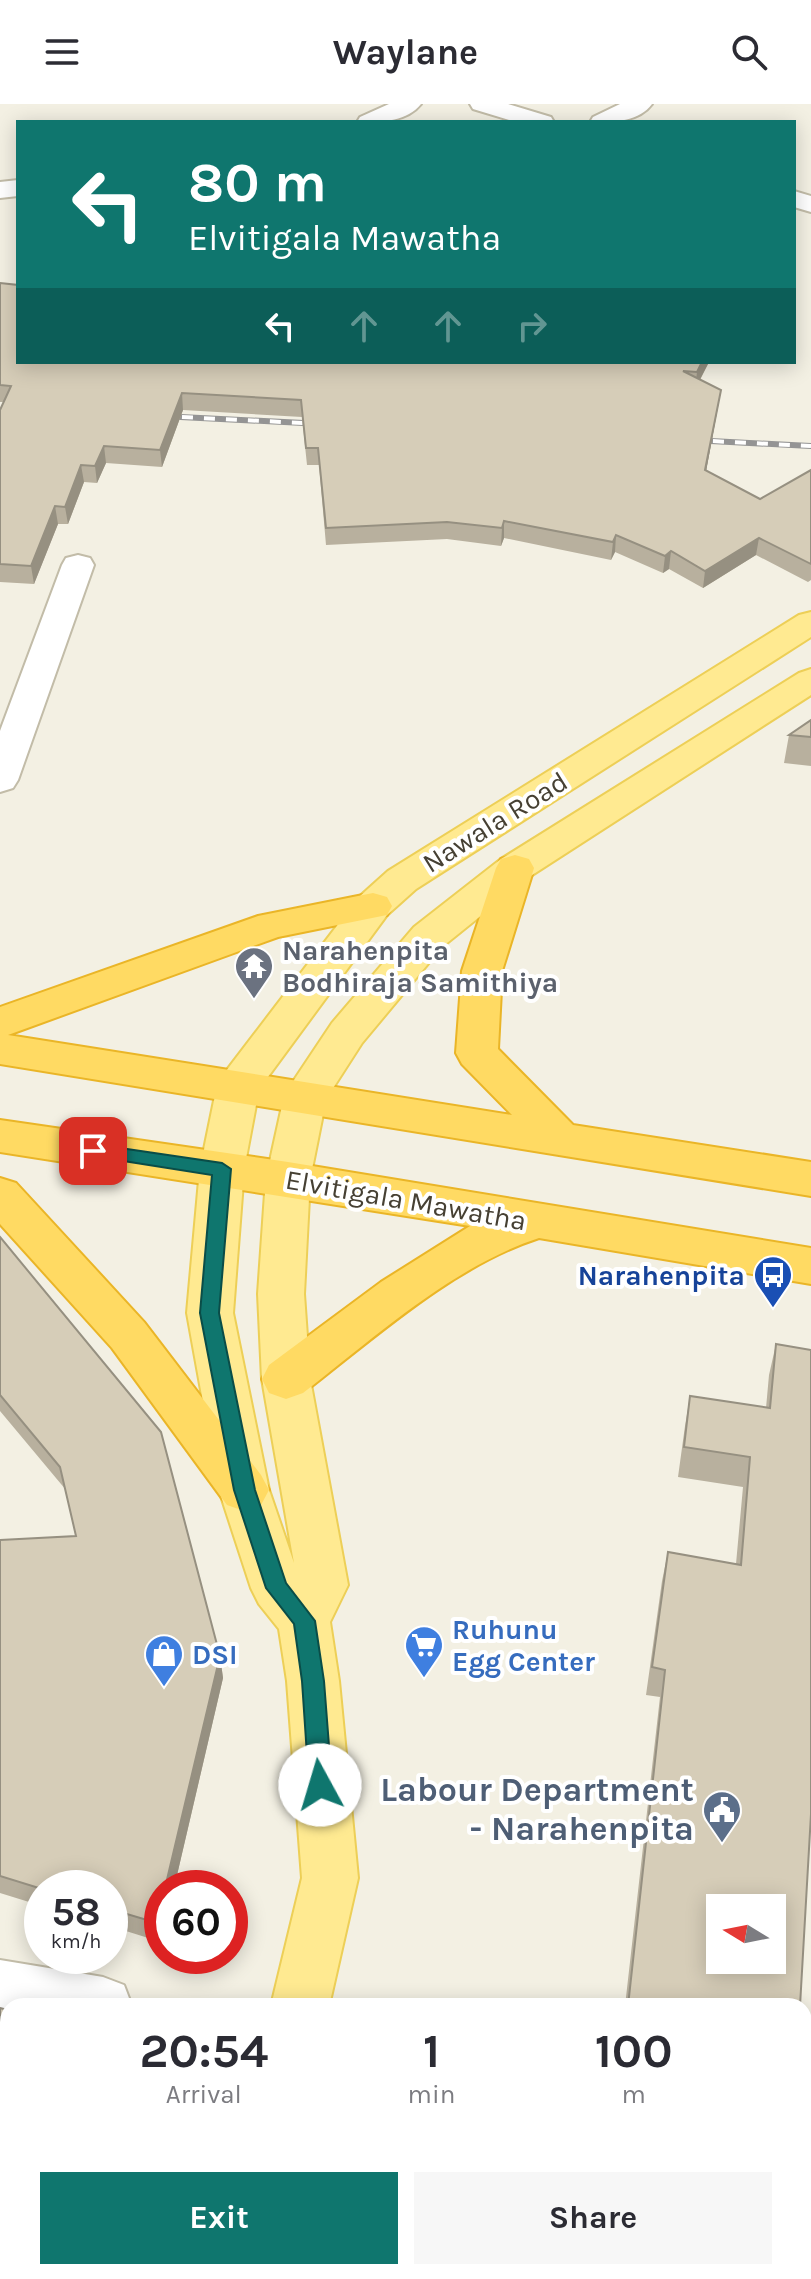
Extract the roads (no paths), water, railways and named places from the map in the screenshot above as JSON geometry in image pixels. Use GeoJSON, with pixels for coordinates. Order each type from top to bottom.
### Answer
{"type":"FeatureCollection","features":[{"type":"Feature","properties":{"kind":"highway"},"geometry":{"type":"LineString","coordinates":[[515,868],[482,971],[477,1053],[561,1139]]}},
{"type":"Feature","properties":{"kind":"highway"},"geometry":{"type":"LineString","coordinates":[[0,1023],[272,925],[373,906]]}},
{"type":"Feature","properties":{"kind":"highway"},"geometry":{"type":"LineString","coordinates":[[0,1049],[811,1179]]}},
{"type":"Feature","properties":{"kind":"highway","name":"Elvitigala Mawatha"},"geometry":{"type":"LineString","coordinates":[[0,1136],[288,1179],[811,1266]]}},
{"type":"Feature","properties":{"kind":"highway"},"geometry":{"type":"LineString","coordinates":[[0,1195],[128,1335],[244,1490]]}},
{"type":"Feature","properties":{"kind":"highway"},"geometry":{"type":"LineString","coordinates":[[286,1379],[423,1278],[488,1237],[535,1222]]}},
{"type":"Feature","properties":{"kind":"main road","name":"Nawala Road"},"geometry":{"type":"LineString","coordinates":[[238,1086],[373,906],[402,880],[811,622]]}},
{"type":"Feature","properties":{"kind":"main road","name":"Nawala Road"},"geometry":{"type":"LineString","coordinates":[[305,1097],[347,1033],[428,937],[515,868],[811,680]]}},
{"type":"Feature","properties":{"kind":"main road"},"geometry":{"type":"LineString","coordinates":[[238,1086],[222,1169],[210,1313],[244,1490],[277,1588],[304,1621],[313,1681],[330,1878],[302,1998]]}},
{"type":"Feature","properties":{"kind":"main road"},"geometry":{"type":"LineString","coordinates":[[304,1621],[322,1585],[286,1379],[281,1294],[288,1179],[305,1097]]}},
{"type":"Feature","properties":{"kind":"street"},"geometry":{"type":"LineString","coordinates":[[373,120],[409,104]]}},
{"type":"Feature","properties":{"kind":"street"},"geometry":{"type":"LineString","coordinates":[[482,104],[535,120]]}},
{"type":"Feature","properties":{"kind":"street"},"geometry":{"type":"LineString","coordinates":[[606,120],[640,104]]}},
{"type":"Feature","properties":{"kind":"street"},"geometry":{"type":"LineString","coordinates":[[0,780],[78,565]]}},
{"type":"Feature","properties":{"kind":"street"},"geometry":{"type":"LineString","coordinates":[[0,1989],[55,1998]]}},
{"type":"Feature","properties":{"kind":"railway"},"geometry":{"type":"LineString","coordinates":[[160,416],[324,424]]}},
{"type":"Feature","properties":{"kind":"railway"},"geometry":{"type":"LineString","coordinates":[[691,440],[811,446]]}},
{"type":"Feature","properties":{"kind":"place","name":"Narahenpita Bodhiraja Samithiya"},"geometry":{"type":"Point","coordinates":[254,1000]}},
{"type":"Feature","properties":{"kind":"place","name":"Narahenpita"},"geometry":{"type":"Point","coordinates":[773,1309]}},
{"type":"Feature","properties":{"kind":"place","name":"Ruhunu Egg Center"},"geometry":{"type":"Point","coordinates":[424,1679]}},
{"type":"Feature","properties":{"kind":"place","name":"DSI"},"geometry":{"type":"Point","coordinates":[164,1688]}},
{"type":"Feature","properties":{"kind":"place","name":"Labour Department - Narahenpita"},"geometry":{"type":"Point","coordinates":[722,1844]}}]}
